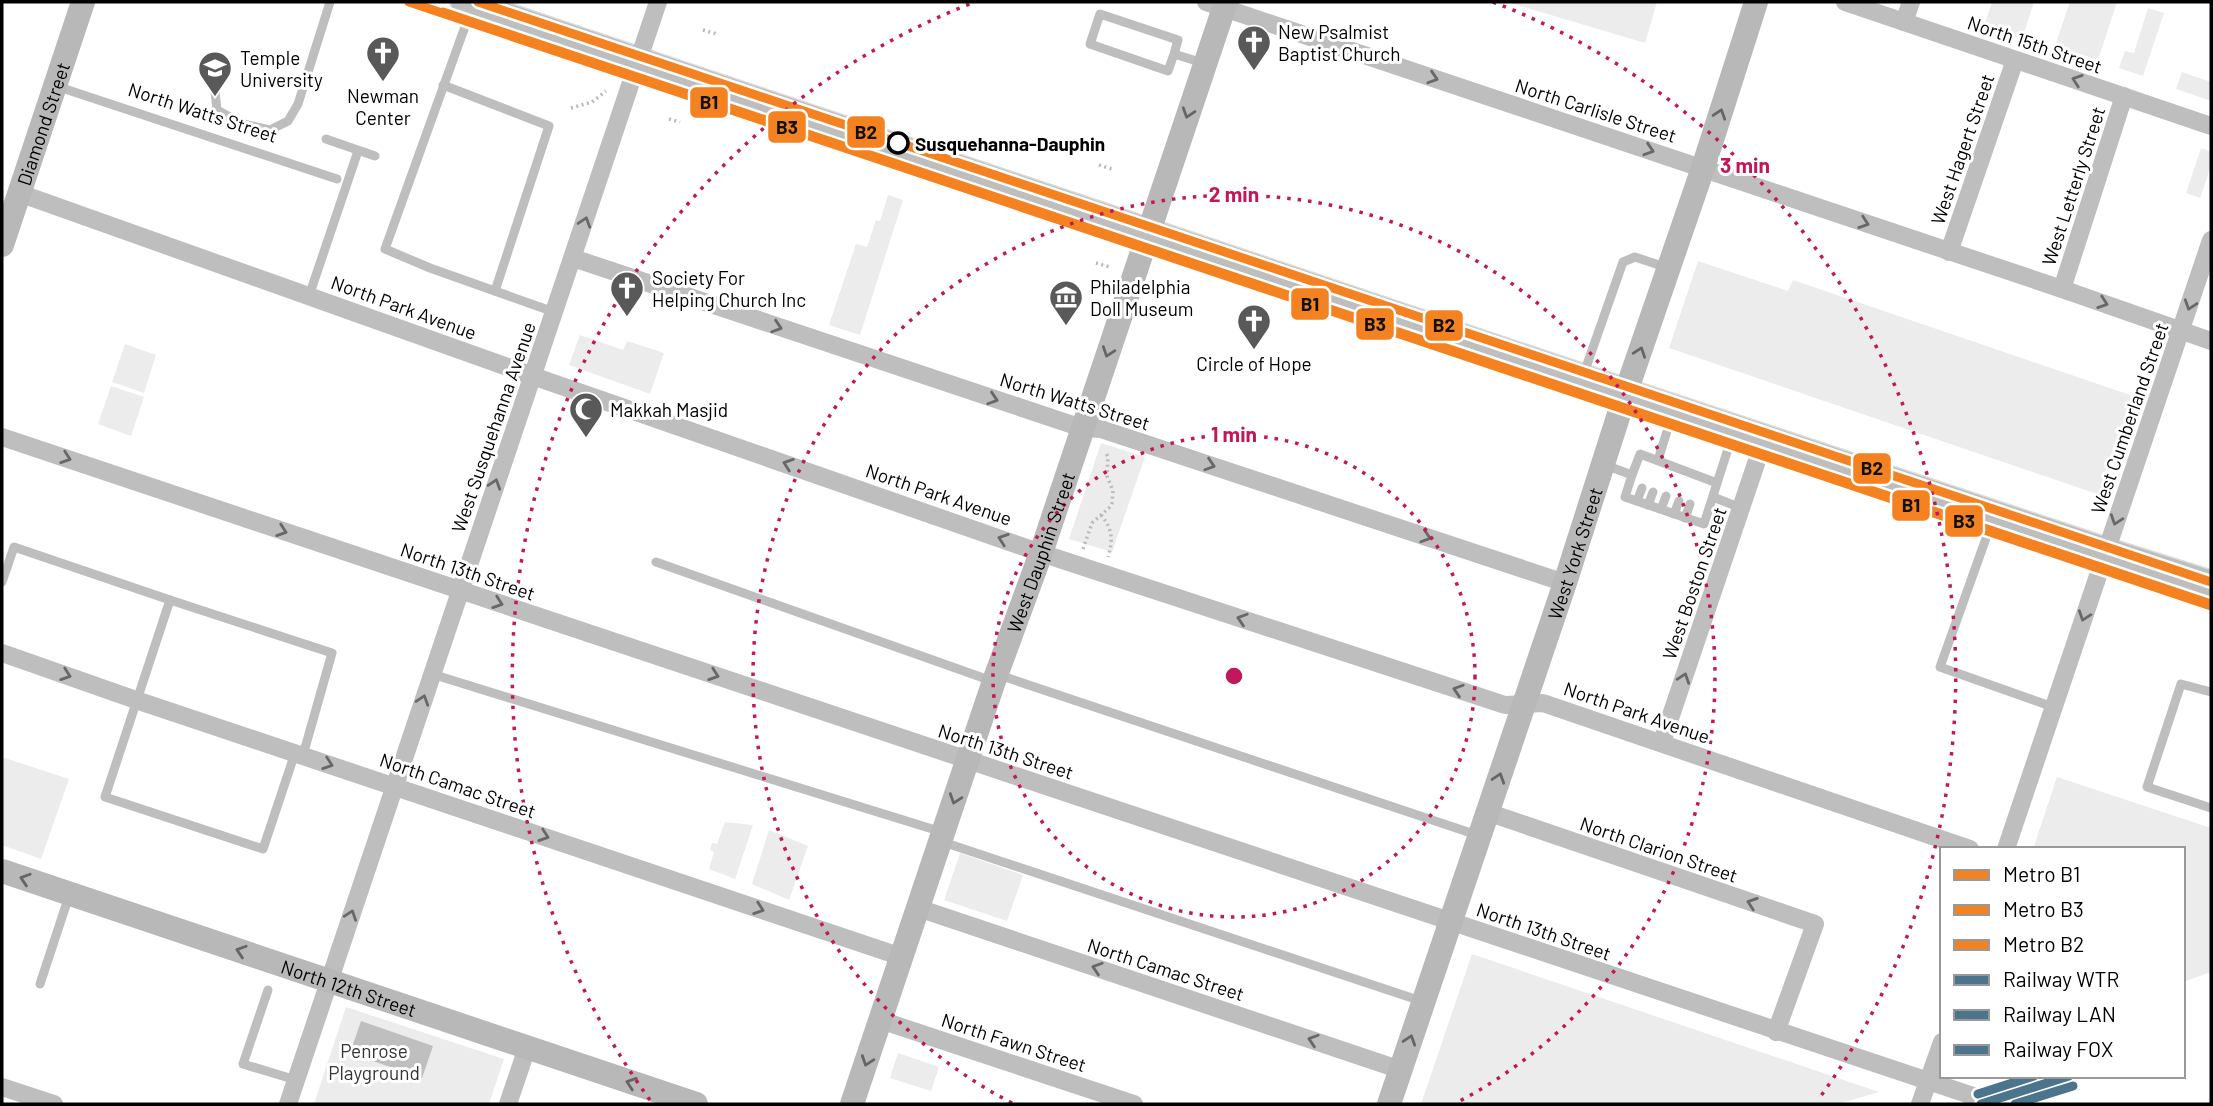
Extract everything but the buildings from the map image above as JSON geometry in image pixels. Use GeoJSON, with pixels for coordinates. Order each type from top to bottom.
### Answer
{"type":"FeatureCollection","features":[{"type":"Feature","properties":{"kind":"main road"},"geometry":{"type":"LineString","coordinates":[[468,3],[1626,392],[2211,584]]}},
{"type":"Feature","properties":{"kind":"street","name":"Diamond Street"},"geometry":{"type":"LineString","coordinates":[[2,245],[15,192],[83,2]]}},
{"type":"Feature","properties":{"kind":"street","name":"West Susquehanna Avenue"},"geometry":{"type":"LineString","coordinates":[[288,1104],[658,2]]}},
{"type":"Feature","properties":{"kind":"street","name":"West York Street"},"geometry":{"type":"LineString","coordinates":[[1389,1104],[1565,583],[1756,2]]}},
{"type":"Feature","properties":{"kind":"street","name":"North 15th Street"},"geometry":{"type":"LineString","coordinates":[[1845,2],[2211,126]]}},
{"type":"Feature","properties":{"kind":"street"},"geometry":{"type":"LineString","coordinates":[[1904,22],[1911,2]]}},
{"type":"Feature","properties":{"kind":"street","name":"North Carlisle Street"},"geometry":{"type":"LineString","coordinates":[[1218,4],[2211,341]]}},
{"type":"Feature","properties":{"kind":"street","name":"West Dauphin Street"},"geometry":{"type":"LineString","coordinates":[[852,1104],[995,678],[1041,552],[1092,436],[1148,232],[1204,64],[1218,4]]}},
{"type":"Feature","properties":{"kind":"street","name":"West Hagert Street"},"geometry":{"type":"LineString","coordinates":[[1949,252],[2015,60]]}},
{"type":"Feature","properties":{"kind":"street","name":"West Letterly Street"},"geometry":{"type":"LineString","coordinates":[[2062,289],[2124,96]]}},
{"type":"Feature","properties":{"kind":"street","name":"North Park Avenue"},"geometry":{"type":"LineString","coordinates":[[15,192],[1041,552],[1505,705],[1543,703],[1964,847]]}},
{"type":"Feature","properties":{"kind":"street","name":"West Cumberland Street"},"geometry":{"type":"LineString","coordinates":[[2007,847],[2211,240]]}},
{"type":"Feature","properties":{"kind":"street","name":"North Watts Street"},"geometry":{"type":"LineString","coordinates":[[573,258],[1092,436],[1101,429],[1565,583]]}},
{"type":"Feature","properties":{"kind":"street","name":"North 13th Street"},"geometry":{"type":"LineString","coordinates":[[2,437],[1997,1104]]}},
{"type":"Feature","properties":{"kind":"street","name":"West Boston Street"},"geometry":{"type":"LineString","coordinates":[[1662,742],[1765,437]]}},
{"type":"Feature","properties":{"kind":"street","name":"North Camac Street"},"geometry":{"type":"LineString","coordinates":[[2,653],[902,957]]}},
{"type":"Feature","properties":{"kind":"street","name":"North Clarion Street"},"geometry":{"type":"LineString","coordinates":[[1487,812],[1815,924],[1776,1032]]}},
{"type":"Feature","properties":{"kind":"street","name":"North 12th Street"},"geometry":{"type":"LineString","coordinates":[[2,871],[527,1048],[665,1099],[696,1104]]}},
{"type":"Feature","properties":{"kind":"street","name":"North Camac Street"},"geometry":{"type":"LineString","coordinates":[[918,908],[1401,1070]]}},
{"type":"Feature","properties":{"kind":"street","name":"North Fawn Street"},"geometry":{"type":"LineString","coordinates":[[880,1020],[1134,1104]]}},
{"type":"Feature","properties":{"kind":"street"},"geometry":{"type":"LineString","coordinates":[[508,1104],[527,1048]]}},
{"type":"Feature","properties":{"kind":"street"},"geometry":{"type":"LineString","coordinates":[[1920,1104],[1940,1048]]}},
{"type":"Feature","properties":{"kind":"street"},"geometry":{"type":"LineString","coordinates":[[2,1087],[54,1104]]}},
{"type":"Feature","properties":{"kind":"lane"},"geometry":{"type":"LineString","coordinates":[[215,92],[217,110],[243,124],[270,130],[288,121],[298,104],[330,2]]}},
{"type":"Feature","properties":{"kind":"lane"},"geometry":{"type":"LineString","coordinates":[[468,3],[443,85],[386,249],[430,268],[554,312]]}},
{"type":"Feature","properties":{"kind":"lane"},"geometry":{"type":"LineString","coordinates":[[1100,14],[1178,40],[1174,54],[1168,71],[1090,44],[1100,14]]}},
{"type":"Feature","properties":{"kind":"lane"},"geometry":{"type":"LineString","coordinates":[[1174,54],[1204,64]]}},
{"type":"Feature","properties":{"kind":"lane","name":"North Watts Street"},"geometry":{"type":"LineString","coordinates":[[55,85],[337,179]]}},
{"type":"Feature","properties":{"kind":"lane"},"geometry":{"type":"LineString","coordinates":[[443,85],[549,126],[495,291]]}},
{"type":"Feature","properties":{"kind":"lane"},"geometry":{"type":"LineString","coordinates":[[326,139],[375,156]]}},
{"type":"Feature","properties":{"kind":"lane"},"geometry":{"type":"LineString","coordinates":[[309,296],[358,151]]}},
{"type":"Feature","properties":{"kind":"lane"},"geometry":{"type":"LineString","coordinates":[[1583,377],[1623,262],[1635,257],[1668,268]]}},
{"type":"Feature","properties":{"kind":"lane"},"geometry":{"type":"LineString","coordinates":[[1648,471],[1658,460],[1675,408]]}},
{"type":"Feature","properties":{"kind":"lane"},"geometry":{"type":"LineString","coordinates":[[1717,482],[1640,454],[1625,496],[1704,524],[1735,427]]}},
{"type":"Feature","properties":{"kind":"lane"},"geometry":{"type":"LineString","coordinates":[[1658,460],[1660,474]]}},
{"type":"Feature","properties":{"kind":"lane"},"geometry":{"type":"LineString","coordinates":[[1603,464],[1632,475]]}},
{"type":"Feature","properties":{"kind":"lane"},"geometry":{"type":"LineString","coordinates":[[1673,479],[1677,467]]}},
{"type":"Feature","properties":{"kind":"lane"},"geometry":{"type":"LineString","coordinates":[[1685,483],[1689,472]]}},
{"type":"Feature","properties":{"kind":"lane"},"geometry":{"type":"LineString","coordinates":[[1696,487],[1700,476]]}},
{"type":"Feature","properties":{"kind":"lane"},"geometry":{"type":"LineString","coordinates":[[1637,501],[1642,488]]}},
{"type":"Feature","properties":{"kind":"lane"},"geometry":{"type":"LineString","coordinates":[[1648,505],[1653,492]]}},
{"type":"Feature","properties":{"kind":"lane"},"geometry":{"type":"LineString","coordinates":[[1661,509],[1666,496]]}},
{"type":"Feature","properties":{"kind":"lane"},"geometry":{"type":"LineString","coordinates":[[1713,497],[1741,508]]}},
{"type":"Feature","properties":{"kind":"lane"},"geometry":{"type":"LineString","coordinates":[[1674,514],[1679,501]]}},
{"type":"Feature","properties":{"kind":"lane"},"geometry":{"type":"LineString","coordinates":[[1685,518],[1690,505]]}},
{"type":"Feature","properties":{"kind":"lane"},"geometry":{"type":"LineString","coordinates":[[1994,514],[1940,667],[2053,707]]}},
{"type":"Feature","properties":{"kind":"lane"},"geometry":{"type":"LineString","coordinates":[[2,582],[14,547],[332,653],[299,754],[263,849],[105,797],[170,600]]}},
{"type":"Feature","properties":{"kind":"lane"},"geometry":{"type":"LineString","coordinates":[[656,562],[995,678],[1479,836]]}},
{"type":"Feature","properties":{"kind":"lane"},"geometry":{"type":"LineString","coordinates":[[432,674],[942,837],[1423,1001]]}},
{"type":"Feature","properties":{"kind":"lane"},"geometry":{"type":"LineString","coordinates":[[2211,692],[2181,684],[2147,787],[2211,808]]}},
{"type":"Feature","properties":{"kind":"lane"},"geometry":{"type":"LineString","coordinates":[[40,984],[70,893]]}},
{"type":"Feature","properties":{"kind":"lane"},"geometry":{"type":"LineString","coordinates":[[268,990],[243,1064],[296,1080]]}},
{"type":"Feature","properties":{"kind":"path"},"geometry":{"type":"LineString","coordinates":[[703,30],[716,34]]}},
{"type":"Feature","properties":{"kind":"path"},"geometry":{"type":"LineString","coordinates":[[571,108],[592,102],[606,91]]}},
{"type":"Feature","properties":{"kind":"path"},"geometry":{"type":"LineString","coordinates":[[669,119],[680,122]]}},
{"type":"Feature","properties":{"kind":"path"},"geometry":{"type":"LineString","coordinates":[[1099,165],[1112,169]]}},
{"type":"Feature","properties":{"kind":"path"},"geometry":{"type":"LineString","coordinates":[[1096,263],[1110,267]]}},
{"type":"Feature","properties":{"kind":"path"},"geometry":{"type":"LineString","coordinates":[[1083,549],[1089,528],[1110,507],[1113,497],[1107,476],[1108,457],[1092,436]]}},
{"type":"Feature","properties":{"kind":"path"},"geometry":{"type":"LineString","coordinates":[[1101,515],[1113,541],[1108,557]]}},
{"type":"Feature","properties":{"kind":"green space"},"geometry":{"type":"Polygon","coordinates":[[[1507,2],[1657,2],[1645,43],[1507,2]]]}},
{"type":"Feature","properties":{"kind":"green space"},"geometry":{"type":"Polygon","coordinates":[[[1992,2],[2034,2],[2022,39],[1984,26],[1992,2]]]}},
{"type":"Feature","properties":{"kind":"green space"},"geometry":{"type":"Polygon","coordinates":[[[2070,2],[2117,2],[2098,60],[2055,46],[2070,2]]]}},
{"type":"Feature","properties":{"kind":"green space"},"geometry":{"type":"Polygon","coordinates":[[[2148,8],[2164,13],[2143,76],[2119,68],[2125,51],[2134,53],[2148,8]]]}},
{"type":"Feature","properties":{"kind":"green space"},"geometry":{"type":"Polygon","coordinates":[[[2182,72],[2211,82],[2211,101],[2176,89],[2182,72]]]}},
{"type":"Feature","properties":{"kind":"green space"},"geometry":{"type":"Polygon","coordinates":[[[2201,148],[2211,152],[2211,166],[2200,198],[2186,193],[2201,148]]]}},
{"type":"Feature","properties":{"kind":"green space"},"geometry":{"type":"Polygon","coordinates":[[[888,195],[903,200],[860,335],[829,325],[856,244],[867,247],[876,220],[880,221],[888,195]]]}},
{"type":"Feature","properties":{"kind":"green space"},"geometry":{"type":"Polygon","coordinates":[[[1698,261],[1788,291],[1793,280],[2133,396],[2100,495],[1669,348],[1698,261]]]}},
{"type":"Feature","properties":{"kind":"green space"},"geometry":{"type":"Polygon","coordinates":[[[580,335],[623,350],[627,341],[664,353],[650,394],[569,365],[580,335]]]}},
{"type":"Feature","properties":{"kind":"green space"},"geometry":{"type":"Polygon","coordinates":[[[125,344],[156,355],[144,393],[112,382],[125,344]]]}},
{"type":"Feature","properties":{"kind":"green space"},"geometry":{"type":"Polygon","coordinates":[[[111,386],[144,397],[131,436],[98,424],[111,386]]]}},
{"type":"Feature","properties":{"kind":"green space"},"geometry":{"type":"Polygon","coordinates":[[[1101,443],[1145,457],[1112,552],[1069,539],[1101,443]]]}},
{"type":"Feature","properties":{"kind":"green space"},"geometry":{"type":"Polygon","coordinates":[[[2,757],[69,779],[41,859],[2,845],[2,757]]]}},
{"type":"Feature","properties":{"kind":"green space"},"geometry":{"type":"Polygon","coordinates":[[[2057,777],[2211,828],[2211,972],[2185,981],[2185,847],[2034,847],[2057,777]]]}},
{"type":"Feature","properties":{"kind":"green space"},"geometry":{"type":"Polygon","coordinates":[[[725,822],[753,825],[735,879],[709,869],[714,852],[710,850],[712,843],[717,844],[725,822]]]}},
{"type":"Feature","properties":{"kind":"green space"},"geometry":{"type":"Polygon","coordinates":[[[769,830],[808,846],[789,900],[752,884],[769,830]]]}},
{"type":"Feature","properties":{"kind":"green space"},"geometry":{"type":"Polygon","coordinates":[[[960,853],[1023,875],[1007,921],[944,900],[960,853]]]}},
{"type":"Feature","properties":{"kind":"green space"},"geometry":{"type":"Polygon","coordinates":[[[1472,954],[1879,1092],[1838,1104],[1421,1104],[1472,954]]]}},
{"type":"Feature","properties":{"kind":"green space","name":"Penrose Playground"},"geometry":{"type":"Polygon","coordinates":[[[346,1007],[504,1059],[489,1104],[314,1104],[346,1007]]]}},
{"type":"Feature","properties":{"kind":"green space"},"geometry":{"type":"Polygon","coordinates":[[[898,1053],[939,1067],[931,1091],[890,1078],[898,1053]]]}},
{"type":"Feature","properties":{"kind":"shaded area"},"geometry":{"type":"Polygon","coordinates":[[[361,1021],[433,1046],[422,1078],[350,1053],[361,1021]]]}},
{"type":"Feature","properties":{"kind":"metro line","name":"B1"},"geometry":{"type":"LineString","coordinates":[[409,2],[2211,606]]}},
{"type":"Feature","properties":{"kind":"metro line","name":"B2"},"geometry":{"type":"LineString","coordinates":[[478,2],[2211,582]]}},
{"type":"Feature","properties":{"kind":"metro line","name":"B3"},"geometry":{"type":"LineString","coordinates":[[443,12],[2208,603]]}},
{"type":"Feature","properties":{"kind":"rail line","name":"FOX"},"geometry":{"type":"LineString","coordinates":[[1978,1094],[2028,1078]]}},
{"type":"Feature","properties":{"kind":"rail line","name":"WTR"},"geometry":{"type":"LineString","coordinates":[[1981,1104],[2063,1078]]}},
{"type":"Feature","properties":{"kind":"rail line","name":"LAN"},"geometry":{"type":"LineString","coordinates":[[2015,1104],[2073,1086]]}},
{"type":"Feature","properties":{"kind":"place","name":"New Psalmist Baptist Church"},"geometry":{"type":"Point","coordinates":[1254,72]}},
{"type":"Feature","properties":{"kind":"place","name":"Newman Center"},"geometry":{"type":"Point","coordinates":[383,83]}},
{"type":"Feature","properties":{"kind":"place","name":"Temple University"},"geometry":{"type":"Point","coordinates":[215,98]}},
{"type":"Feature","properties":{"kind":"place","name":"Susquehanna-Dauphin"},"geometry":{"type":"Point","coordinates":[898,143]}},
{"type":"Feature","properties":{"kind":"place","name":"Society For Helping Church Inc"},"geometry":{"type":"Point","coordinates":[627,318]}},
{"type":"Feature","properties":{"kind":"place","name":"Philadelphia Doll Museum"},"geometry":{"type":"Point","coordinates":[1066,327]}},
{"type":"Feature","properties":{"kind":"place","name":"Circle of Hope"},"geometry":{"type":"Point","coordinates":[1254,351]}},
{"type":"Feature","properties":{"kind":"place","name":"Makkah Masjid"},"geometry":{"type":"Point","coordinates":[586,439]}}]}
